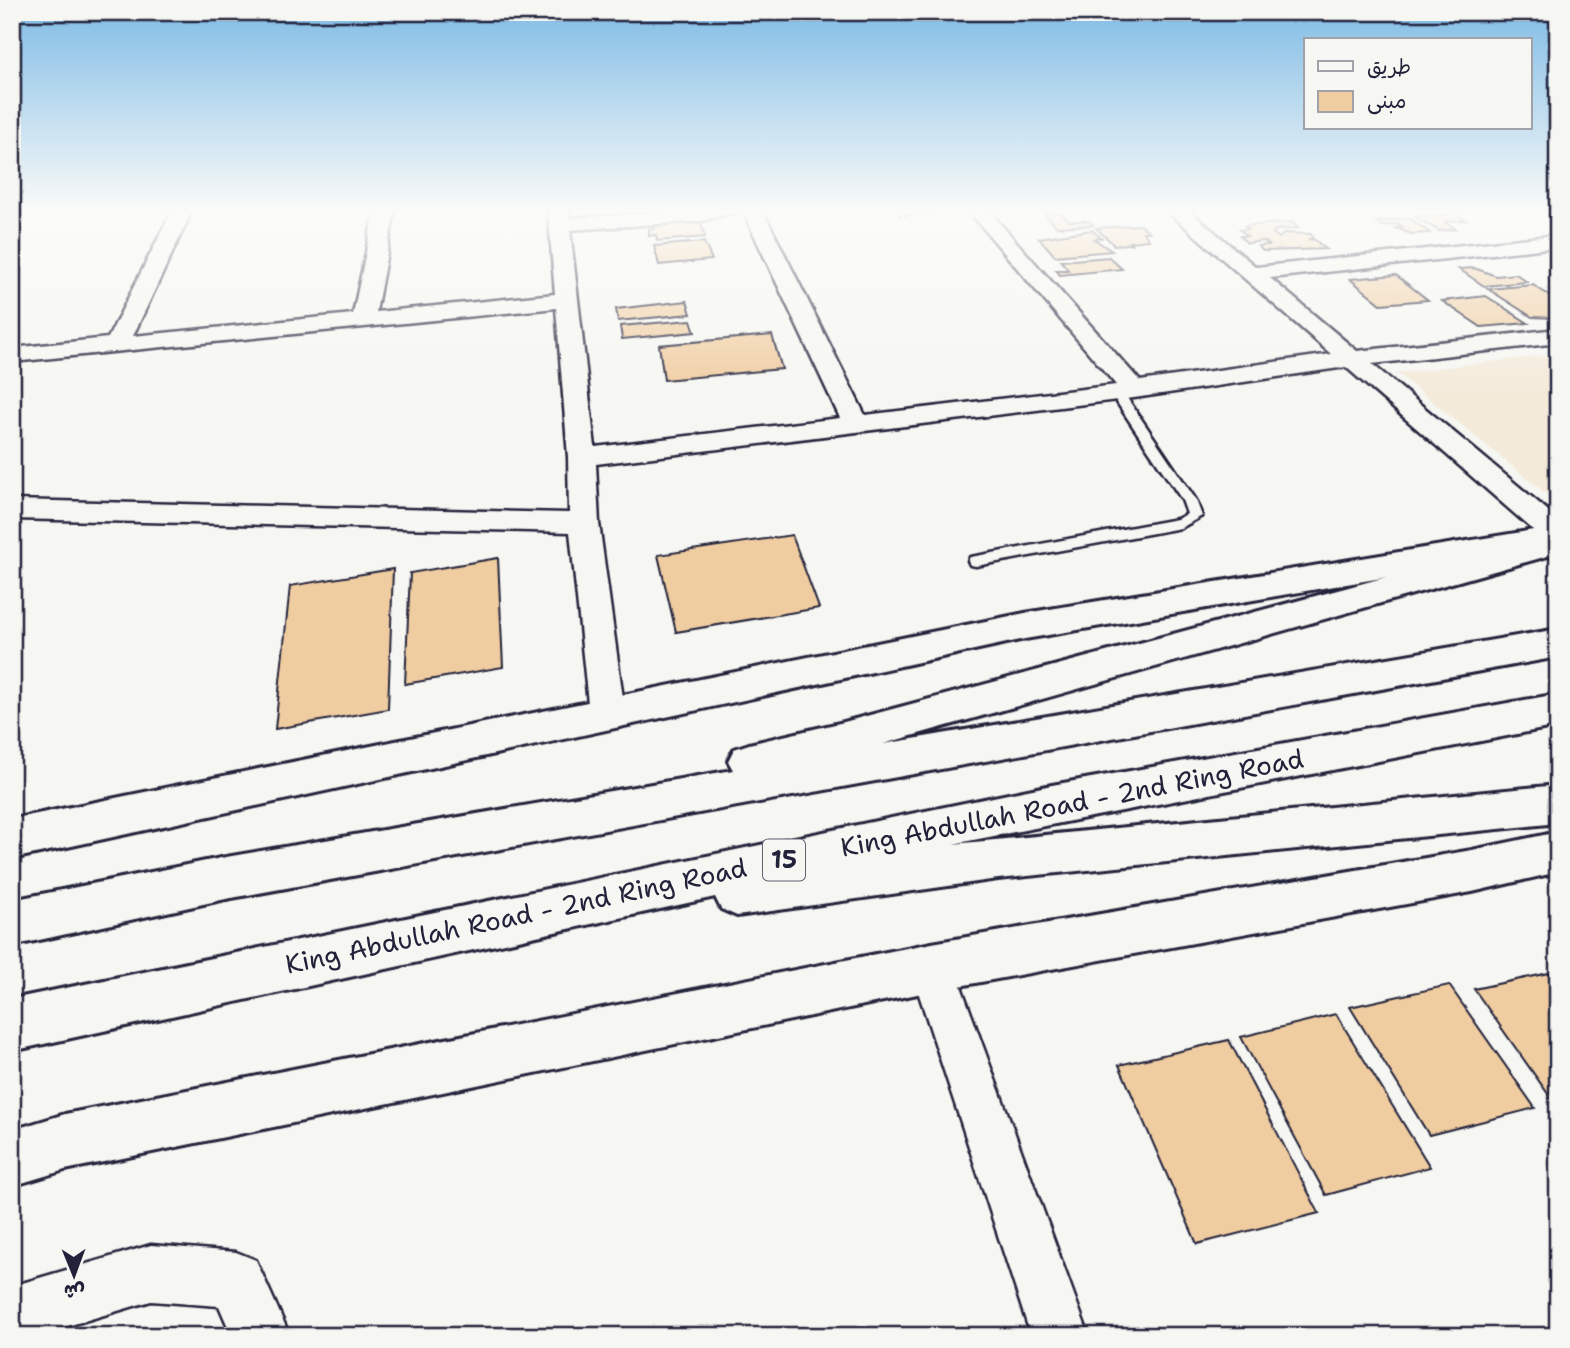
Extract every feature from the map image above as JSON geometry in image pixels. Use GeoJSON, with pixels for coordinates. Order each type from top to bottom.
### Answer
{"type":"FeatureCollection","features":[{"type":"Feature","properties":{"kind":"main road"},"geometry":{"type":"LineString","coordinates":[[12,839],[1025,626],[1558,538]]}},
{"type":"Feature","properties":{"kind":"main road"},"geometry":{"type":"LineString","coordinates":[[317,862],[844,739],[1558,538]]}},
{"type":"Feature","properties":{"kind":"main road"},"geometry":{"type":"LineString","coordinates":[[12,923],[317,862],[1558,643]]}},
{"type":"Feature","properties":{"kind":"main road","name":"King Abdullah Road - 2nd Ring Road"},"geometry":{"type":"LineString","coordinates":[[12,1025],[1052,804],[1558,710]]}},
{"type":"Feature","properties":{"kind":"main road"},"geometry":{"type":"LineString","coordinates":[[430,935],[998,859],[1558,804]]}},
{"type":"Feature","properties":{"kind":"main road"},"geometry":{"type":"LineString","coordinates":[[12,1158],[92,1137],[932,967],[1472,871],[1558,852]]}},
{"type":"Feature","properties":{"kind":"street"},"geometry":{"type":"LineString","coordinates":[[117,344],[152,272]]}},
{"type":"Feature","properties":{"kind":"street"},"geometry":{"type":"LineString","coordinates":[[363,320],[373,272]]}},
{"type":"Feature","properties":{"kind":"street"},"geometry":{"type":"LineString","coordinates":[[564,272],[582,457],[584,523],[607,713]]}},
{"type":"Feature","properties":{"kind":"street"},"geometry":{"type":"LineString","coordinates":[[782,272],[856,424]]}},
{"type":"Feature","properties":{"kind":"street"},"geometry":{"type":"LineString","coordinates":[[1028,272],[1125,391]]}},
{"type":"Feature","properties":{"kind":"street"},"geometry":{"type":"LineString","coordinates":[[1249,272],[1558,538]]}},
{"type":"Feature","properties":{"kind":"street"},"geometry":{"type":"LineString","coordinates":[[1251,274],[1270,272]]}},
{"type":"Feature","properties":{"kind":"street"},"geometry":{"type":"LineString","coordinates":[[12,355],[567,300]]}},
{"type":"Feature","properties":{"kind":"street"},"geometry":{"type":"LineString","coordinates":[[582,457],[1125,391],[1351,359],[1558,336]]}},
{"type":"Feature","properties":{"kind":"street"},"geometry":{"type":"LineString","coordinates":[[12,509],[584,523]]}},
{"type":"Feature","properties":{"kind":"street"},"geometry":{"type":"LineString","coordinates":[[932,967],[1060,1336]]}},
{"type":"Feature","properties":{"kind":"street"},"geometry":{"type":"LineString","coordinates":[[12,1314],[151,1273],[236,1280],[261,1336]]}},
{"type":"Feature","properties":{"kind":"lane"},"geometry":{"type":"LineString","coordinates":[[976,561],[1181,523],[1195,516],[1189,500],[1125,391]]}},
{"type":"Feature","properties":{"kind":"shaded area"},"geometry":{"type":"Polygon","coordinates":[[[1558,354],[1558,500],[1554,500],[1397,373],[1558,354]]]}},
{"type":"Feature","properties":{"kind":"building"},"geometry":{"type":"Polygon","coordinates":[[[1058,272],[1092,272],[1060,275],[1058,272]]]}},
{"type":"Feature","properties":{"kind":"building"},"geometry":{"type":"Polygon","coordinates":[[[1463,272],[1485,272],[1496,276],[1516,274],[1527,282],[1484,286],[1463,272]]]}},
{"type":"Feature","properties":{"kind":"building"},"geometry":{"type":"Polygon","coordinates":[[[1396,275],[1428,300],[1381,304],[1350,279],[1396,275]]]}},
{"type":"Feature","properties":{"kind":"building"},"geometry":{"type":"Polygon","coordinates":[[[1533,285],[1558,301],[1557,318],[1532,317],[1488,289],[1533,285]]]}},
{"type":"Feature","properties":{"kind":"building"},"geometry":{"type":"Polygon","coordinates":[[[1486,296],[1528,323],[1481,327],[1442,301],[1486,296]]]}},
{"type":"Feature","properties":{"kind":"building"},"geometry":{"type":"Polygon","coordinates":[[[687,301],[691,314],[618,321],[616,309],[687,301]]]}},
{"type":"Feature","properties":{"kind":"building"},"geometry":{"type":"Polygon","coordinates":[[[691,320],[695,332],[622,339],[620,326],[691,320]]]}},
{"type":"Feature","properties":{"kind":"building"},"geometry":{"type":"Polygon","coordinates":[[[772,335],[782,369],[664,380],[659,345],[772,335]]]}},
{"type":"Feature","properties":{"kind":"building"},"geometry":{"type":"Polygon","coordinates":[[[792,535],[819,608],[676,632],[658,555],[792,535]]]}},
{"type":"Feature","properties":{"kind":"building"},"geometry":{"type":"Polygon","coordinates":[[[498,558],[503,667],[405,684],[410,573],[498,558]]]}},
{"type":"Feature","properties":{"kind":"building"},"geometry":{"type":"Polygon","coordinates":[[[393,569],[388,709],[275,729],[290,586],[393,569]]]}},
{"type":"Feature","properties":{"kind":"building"},"geometry":{"type":"Polygon","coordinates":[[[1558,971],[1558,1108],[1474,989],[1558,971]]]}},
{"type":"Feature","properties":{"kind":"building"},"geometry":{"type":"Polygon","coordinates":[[[1449,985],[1535,1108],[1429,1135],[1350,1007],[1449,985]]]}},
{"type":"Feature","properties":{"kind":"building"},"geometry":{"type":"Polygon","coordinates":[[[1336,1014],[1430,1167],[1326,1195],[1241,1037],[1336,1014]]]}},
{"type":"Feature","properties":{"kind":"building"},"geometry":{"type":"Polygon","coordinates":[[[1229,1040],[1319,1213],[1197,1244],[1119,1065],[1229,1040]]]}}]}
